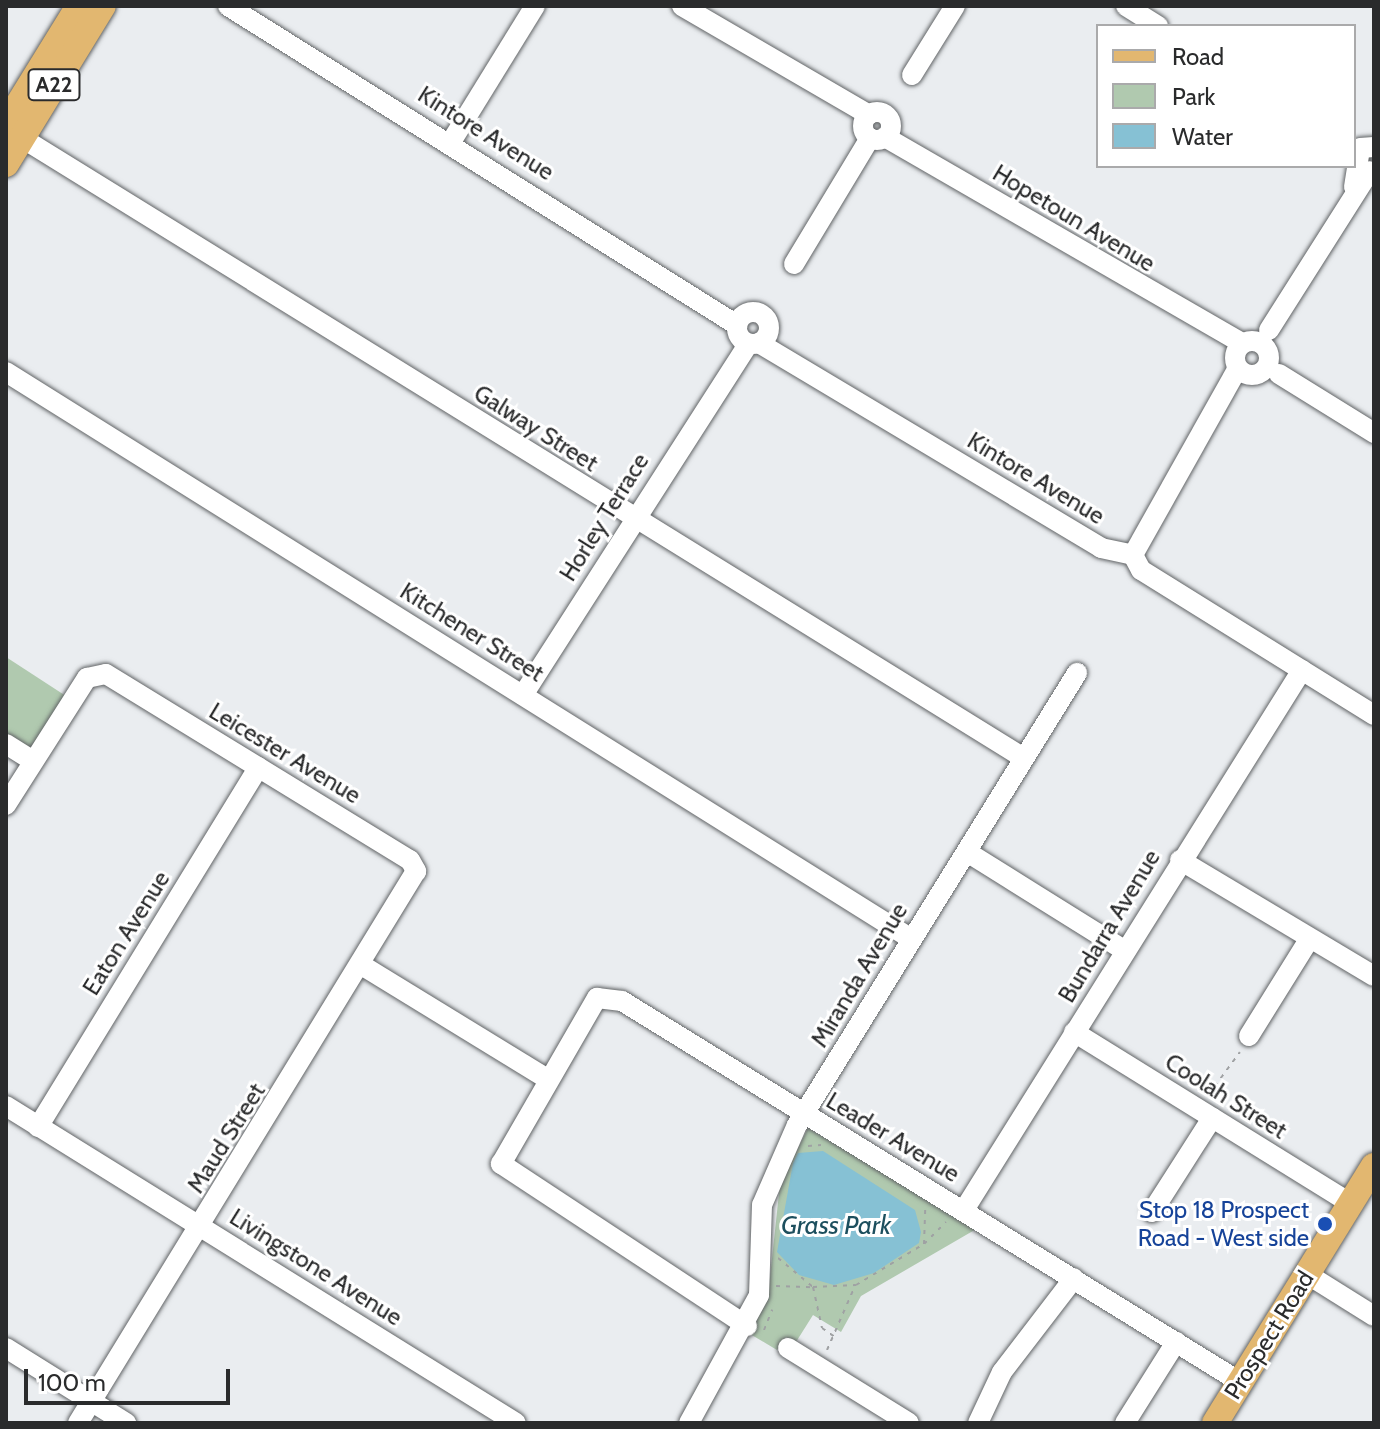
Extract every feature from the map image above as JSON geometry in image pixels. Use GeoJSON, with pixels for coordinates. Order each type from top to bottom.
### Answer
{"type":"FeatureCollection","features":[{"type":"Feature","properties":{"kind":"main road","name":"A22"},"geometry":{"type":"LineString","coordinates":[[6,164],[14,131],[79,6]]}},
{"type":"Feature","properties":{"kind":"main road","name":"A22"},"geometry":{"type":"LineString","coordinates":[[14,131],[103,6]]}},
{"type":"Feature","properties":{"kind":"main road","name":"Prospect Road"},"geometry":{"type":"LineString","coordinates":[[1215,1423],[1374,1166]]}},
{"type":"Feature","properties":{"kind":"street","name":"Kintore Avenue"},"geometry":{"type":"LineString","coordinates":[[228,6],[715,306],[749,333],[789,358],[1101,548],[1133,555],[1141,570],[1374,715]]}},
{"type":"Feature","properties":{"kind":"street"},"geometry":{"type":"LineString","coordinates":[[451,142],[535,6]]}},
{"type":"Feature","properties":{"kind":"street","name":"Hopetoun Avenue"},"geometry":{"type":"LineString","coordinates":[[682,6],[876,128],[1256,357],[1374,433]]}},
{"type":"Feature","properties":{"kind":"street"},"geometry":{"type":"LineString","coordinates":[[912,75],[955,6]]}},
{"type":"Feature","properties":{"kind":"street"},"geometry":{"type":"LineString","coordinates":[[1126,6],[1155,24]]}},
{"type":"Feature","properties":{"kind":"street"},"geometry":{"type":"LineString","coordinates":[[794,264],[876,128]]}},
{"type":"Feature","properties":{"kind":"street","name":"Galway Street"},"geometry":{"type":"LineString","coordinates":[[14,131],[634,519],[1024,758]]}},
{"type":"Feature","properties":{"kind":"street"},"geometry":{"type":"LineString","coordinates":[[1133,555],[1231,389],[1256,357],[1351,197],[1365,154]]}},
{"type":"Feature","properties":{"kind":"street","name":"Horley Terrace"},"geometry":{"type":"LineString","coordinates":[[523,695],[749,333]]}},
{"type":"Feature","properties":{"kind":"street","name":"Kitchener Street"},"geometry":{"type":"LineString","coordinates":[[6,372],[910,938]]}},
{"type":"Feature","properties":{"kind":"street","name":"Bundarra Avenue"},"geometry":{"type":"LineString","coordinates":[[956,1214],[1302,670]]}},
{"type":"Feature","properties":{"kind":"street","name":"Miranda Avenue"},"geometry":{"type":"LineString","coordinates":[[689,1423],[747,1326],[759,1284],[762,1205],[805,1114],[910,938],[1077,673]]}},
{"type":"Feature","properties":{"kind":"street","name":"Leicester Avenue"},"geometry":{"type":"LineString","coordinates":[[33,761],[87,678],[114,679],[410,860],[414,878]]}},
{"type":"Feature","properties":{"kind":"street"},"geometry":{"type":"LineString","coordinates":[[6,744],[33,761],[6,805]]}},
{"type":"Feature","properties":{"kind":"street","name":"Eaton Avenue"},"geometry":{"type":"LineString","coordinates":[[38,1127],[259,767]]}},
{"type":"Feature","properties":{"kind":"street"},"geometry":{"type":"LineString","coordinates":[[967,852],[1124,950]]}},
{"type":"Feature","properties":{"kind":"street"},"geometry":{"type":"LineString","coordinates":[[1180,860],[1374,976]]}},
{"type":"Feature","properties":{"kind":"street","name":"Maud Street"},"geometry":{"type":"LineString","coordinates":[[78,1423],[363,966],[414,878]]}},
{"type":"Feature","properties":{"kind":"street"},"geometry":{"type":"LineString","coordinates":[[1247,1043],[1310,938]]}},
{"type":"Feature","properties":{"kind":"street"},"geometry":{"type":"LineString","coordinates":[[363,966],[546,1078]]}},
{"type":"Feature","properties":{"kind":"street","name":"Leader Avenue"},"geometry":{"type":"LineString","coordinates":[[747,1326],[506,1172],[504,1149],[592,1004],[605,996],[805,1114],[956,1214],[1074,1278],[1240,1382]]}},
{"type":"Feature","properties":{"kind":"street","name":"Coolah Street"},"geometry":{"type":"LineString","coordinates":[[1074,1032],[1209,1108],[1351,1204]]}},
{"type":"Feature","properties":{"kind":"street","name":"Livingstone Avenue"},"geometry":{"type":"LineString","coordinates":[[6,1106],[202,1225],[516,1423]]}},
{"type":"Feature","properties":{"kind":"street"},"geometry":{"type":"LineString","coordinates":[[1152,1212],[1209,1108]]}},
{"type":"Feature","properties":{"kind":"street"},"geometry":{"type":"LineString","coordinates":[[1307,1274],[1374,1316]]}},
{"type":"Feature","properties":{"kind":"street"},"geometry":{"type":"LineString","coordinates":[[978,1423],[1019,1346],[1074,1278]]}},
{"type":"Feature","properties":{"kind":"street"},"geometry":{"type":"LineString","coordinates":[[1125,1423],[1176,1342]]}},
{"type":"Feature","properties":{"kind":"street"},"geometry":{"type":"LineString","coordinates":[[6,1348],[126,1423]]}},
{"type":"Feature","properties":{"kind":"street"},"geometry":{"type":"LineString","coordinates":[[788,1348],[821,1349],[909,1423]]}},
{"type":"Feature","properties":{"kind":"path"},"geometry":{"type":"LineString","coordinates":[[1209,1108],[1236,1053],[1247,1043]]}},
{"type":"Feature","properties":{"kind":"path"},"geometry":{"type":"LineString","coordinates":[[803,1147],[826,1144]]}},
{"type":"Feature","properties":{"kind":"path"},"geometry":{"type":"LineString","coordinates":[[912,1199],[925,1207],[924,1244]]}},
{"type":"Feature","properties":{"kind":"path"},"geometry":{"type":"LineString","coordinates":[[759,1284],[813,1287],[856,1285],[924,1244],[956,1214]]}},
{"type":"Feature","properties":{"kind":"path"},"geometry":{"type":"LineString","coordinates":[[777,1243],[776,1257],[813,1287],[822,1328],[821,1349]]}},
{"type":"Feature","properties":{"kind":"path"},"geometry":{"type":"LineString","coordinates":[[821,1349],[856,1285]]}},
{"type":"Feature","properties":{"kind":"green space"},"geometry":{"type":"Polygon","coordinates":[[[6,657],[69,698],[32,757],[6,740],[6,657]]]}},
{"type":"Feature","properties":{"kind":"green space"},"geometry":{"type":"Polygon","coordinates":[[[808,1128],[978,1228],[861,1296],[841,1332],[813,1315],[796,1342],[786,1337],[777,1350],[750,1334],[770,1277],[780,1184],[808,1128]]]}},
{"type":"Feature","properties":{"kind":"water","name":"Grass Park"},"geometry":{"type":"Polygon","coordinates":[[[823,1151],[915,1210],[921,1232],[919,1243],[874,1273],[834,1285],[799,1275],[777,1252],[793,1163],[798,1153],[823,1151]]]}},
{"type":"Feature","properties":{"kind":"place","name":"Stop 18 Prospect Road - West side"},"geometry":{"type":"Point","coordinates":[1325,1224]}}]}
